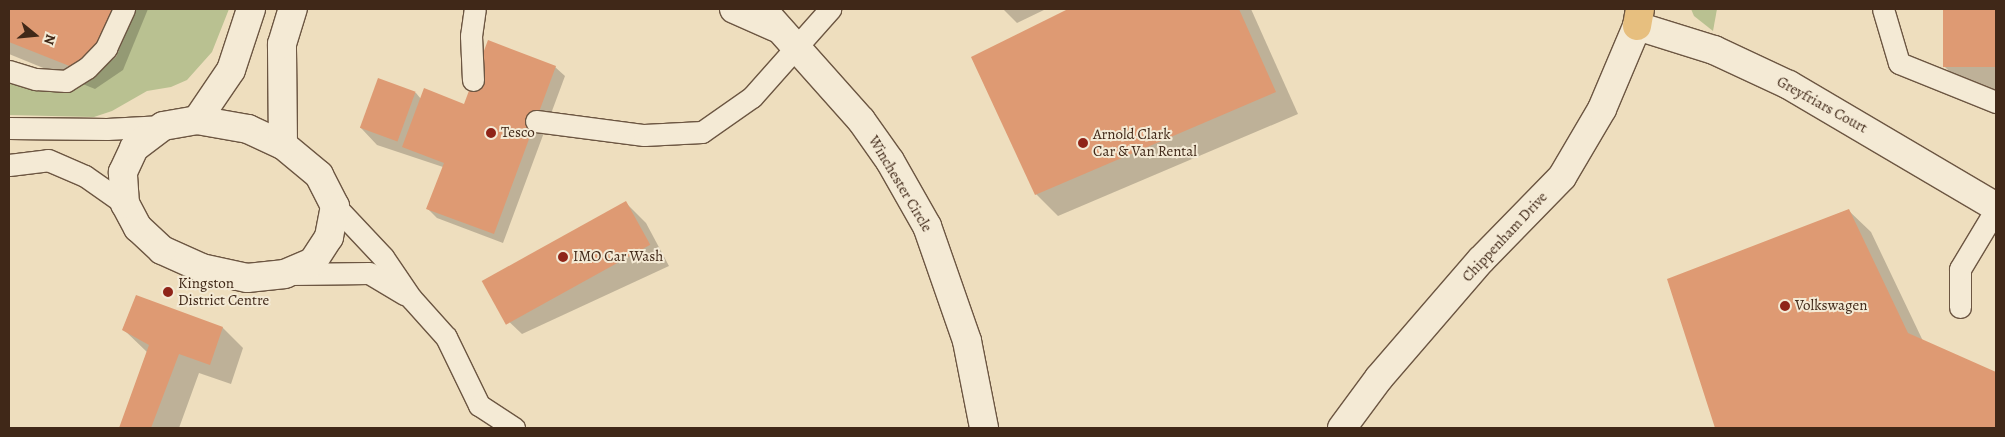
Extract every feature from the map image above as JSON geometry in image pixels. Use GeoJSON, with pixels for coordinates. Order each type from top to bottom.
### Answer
{"type":"FeatureCollection","features":[{"type":"Feature","properties":{"kind":"street"},"geometry":{"type":"LineString","coordinates":[[197,120],[231,70],[251,9]]}},
{"type":"Feature","properties":{"kind":"street"},"geometry":{"type":"LineString","coordinates":[[283,145],[282,44],[293,9]]}},
{"type":"Feature","properties":{"kind":"street","name":"Winchester Circle"},"geometry":{"type":"LineString","coordinates":[[734,9],[769,18],[862,120],[890,161],[927,226],[967,341],[984,428]]}},
{"type":"Feature","properties":{"kind":"street","name":"Greyfriars Court"},"geometry":{"type":"LineString","coordinates":[[1638,17],[1788,84],[1996,208]]}},
{"type":"Feature","properties":{"kind":"street","name":"Chippenham Drive"},"geometry":{"type":"LineString","coordinates":[[1342,428],[1379,378],[1480,260],[1562,177],[1602,108],[1638,17]]}},
{"type":"Feature","properties":{"kind":"street"},"geometry":{"type":"LineString","coordinates":[[197,120],[248,129],[283,145],[319,174],[335,206],[329,237],[313,262],[285,274],[247,278],[202,268],[162,250],[138,228],[125,204],[123,172],[134,148],[163,126],[197,120]]}},
{"type":"Feature","properties":{"kind":"lane"},"geometry":{"type":"LineString","coordinates":[[9,71],[36,79],[66,80],[87,68],[106,48],[124,9]]}},
{"type":"Feature","properties":{"kind":"lane"},"geometry":{"type":"LineString","coordinates":[[473,80],[471,36],[475,9]]}},
{"type":"Feature","properties":{"kind":"lane"},"geometry":{"type":"LineString","coordinates":[[536,121],[644,135],[702,132],[752,97],[830,9]]}},
{"type":"Feature","properties":{"kind":"lane"},"geometry":{"type":"LineString","coordinates":[[1883,9],[1898,63],[1996,102]]}},
{"type":"Feature","properties":{"kind":"lane"},"geometry":{"type":"LineString","coordinates":[[9,128],[107,130],[163,126]]}},
{"type":"Feature","properties":{"kind":"lane"},"geometry":{"type":"LineString","coordinates":[[9,165],[48,160],[85,176],[125,204]]}},
{"type":"Feature","properties":{"kind":"lane"},"geometry":{"type":"LineString","coordinates":[[335,206],[383,257],[411,298],[446,337],[479,405],[514,428]]}},
{"type":"Feature","properties":{"kind":"lane"},"geometry":{"type":"LineString","coordinates":[[1960,306],[1960,268],[1996,208]]}},
{"type":"Feature","properties":{"kind":"lane"},"geometry":{"type":"LineString","coordinates":[[285,274],[369,273],[411,298]]}},
{"type":"Feature","properties":{"kind":"green space"},"geometry":{"type":"Polygon","coordinates":[[[136,9],[229,9],[212,52],[187,80],[171,87],[147,91],[112,111],[94,117],[9,115],[9,81],[36,90],[52,90],[96,73],[116,57],[136,9]]]}},
{"type":"Feature","properties":{"kind":"green space"},"geometry":{"type":"Polygon","coordinates":[[[1691,9],[1717,9],[1713,31],[1694,16],[1691,9]]]}},
{"type":"Feature","properties":{"kind":"building"},"geometry":{"type":"Polygon","coordinates":[[[9,9],[117,9],[101,48],[72,67],[9,42],[9,9]]]}},
{"type":"Feature","properties":{"kind":"building","name":"Arnold Clark Car & Van Rental"},"geometry":{"type":"Polygon","coordinates":[[[1068,9],[1239,9],[1276,92],[1035,195],[971,57],[1068,9]]]}},
{"type":"Feature","properties":{"kind":"building"},"geometry":{"type":"Polygon","coordinates":[[[1943,9],[1996,9],[1996,67],[1943,67],[1943,9]]]}},
{"type":"Feature","properties":{"kind":"building"},"geometry":{"type":"Polygon","coordinates":[[[488,40],[556,66],[494,234],[426,209],[444,163],[402,147],[424,88],[464,104],[488,40]]]}},
{"type":"Feature","properties":{"kind":"building"},"geometry":{"type":"Polygon","coordinates":[[[378,78],[416,92],[397,141],[360,128],[378,78]]]}},
{"type":"Feature","properties":{"kind":"building","name":"IMO Car Wash"},"geometry":{"type":"Polygon","coordinates":[[[626,201],[650,245],[506,325],[482,281],[626,201]]]}},
{"type":"Feature","properties":{"kind":"building","name":"Volkswagen"},"geometry":{"type":"Polygon","coordinates":[[[1849,209],[1908,333],[1996,372],[1996,428],[1715,428],[1667,279],[1849,209]]]}},
{"type":"Feature","properties":{"kind":"building"},"geometry":{"type":"Polygon","coordinates":[[[136,295],[223,327],[210,365],[179,354],[151,428],[119,428],[149,345],[122,330],[136,295]]]}},
{"type":"Feature","properties":{"kind":"place","name":"Tesco"},"geometry":{"type":"Point","coordinates":[491,133]}},
{"type":"Feature","properties":{"kind":"place","name":"Arnold Clark Car & Van Rental"},"geometry":{"type":"Point","coordinates":[1083,143]}},
{"type":"Feature","properties":{"kind":"place","name":"IMO Car Wash"},"geometry":{"type":"Point","coordinates":[563,257]}},
{"type":"Feature","properties":{"kind":"place","name":"Kingston District Centre"},"geometry":{"type":"Point","coordinates":[168,292]}},
{"type":"Feature","properties":{"kind":"place","name":"Volkswagen"},"geometry":{"type":"Point","coordinates":[1785,306]}}]}
